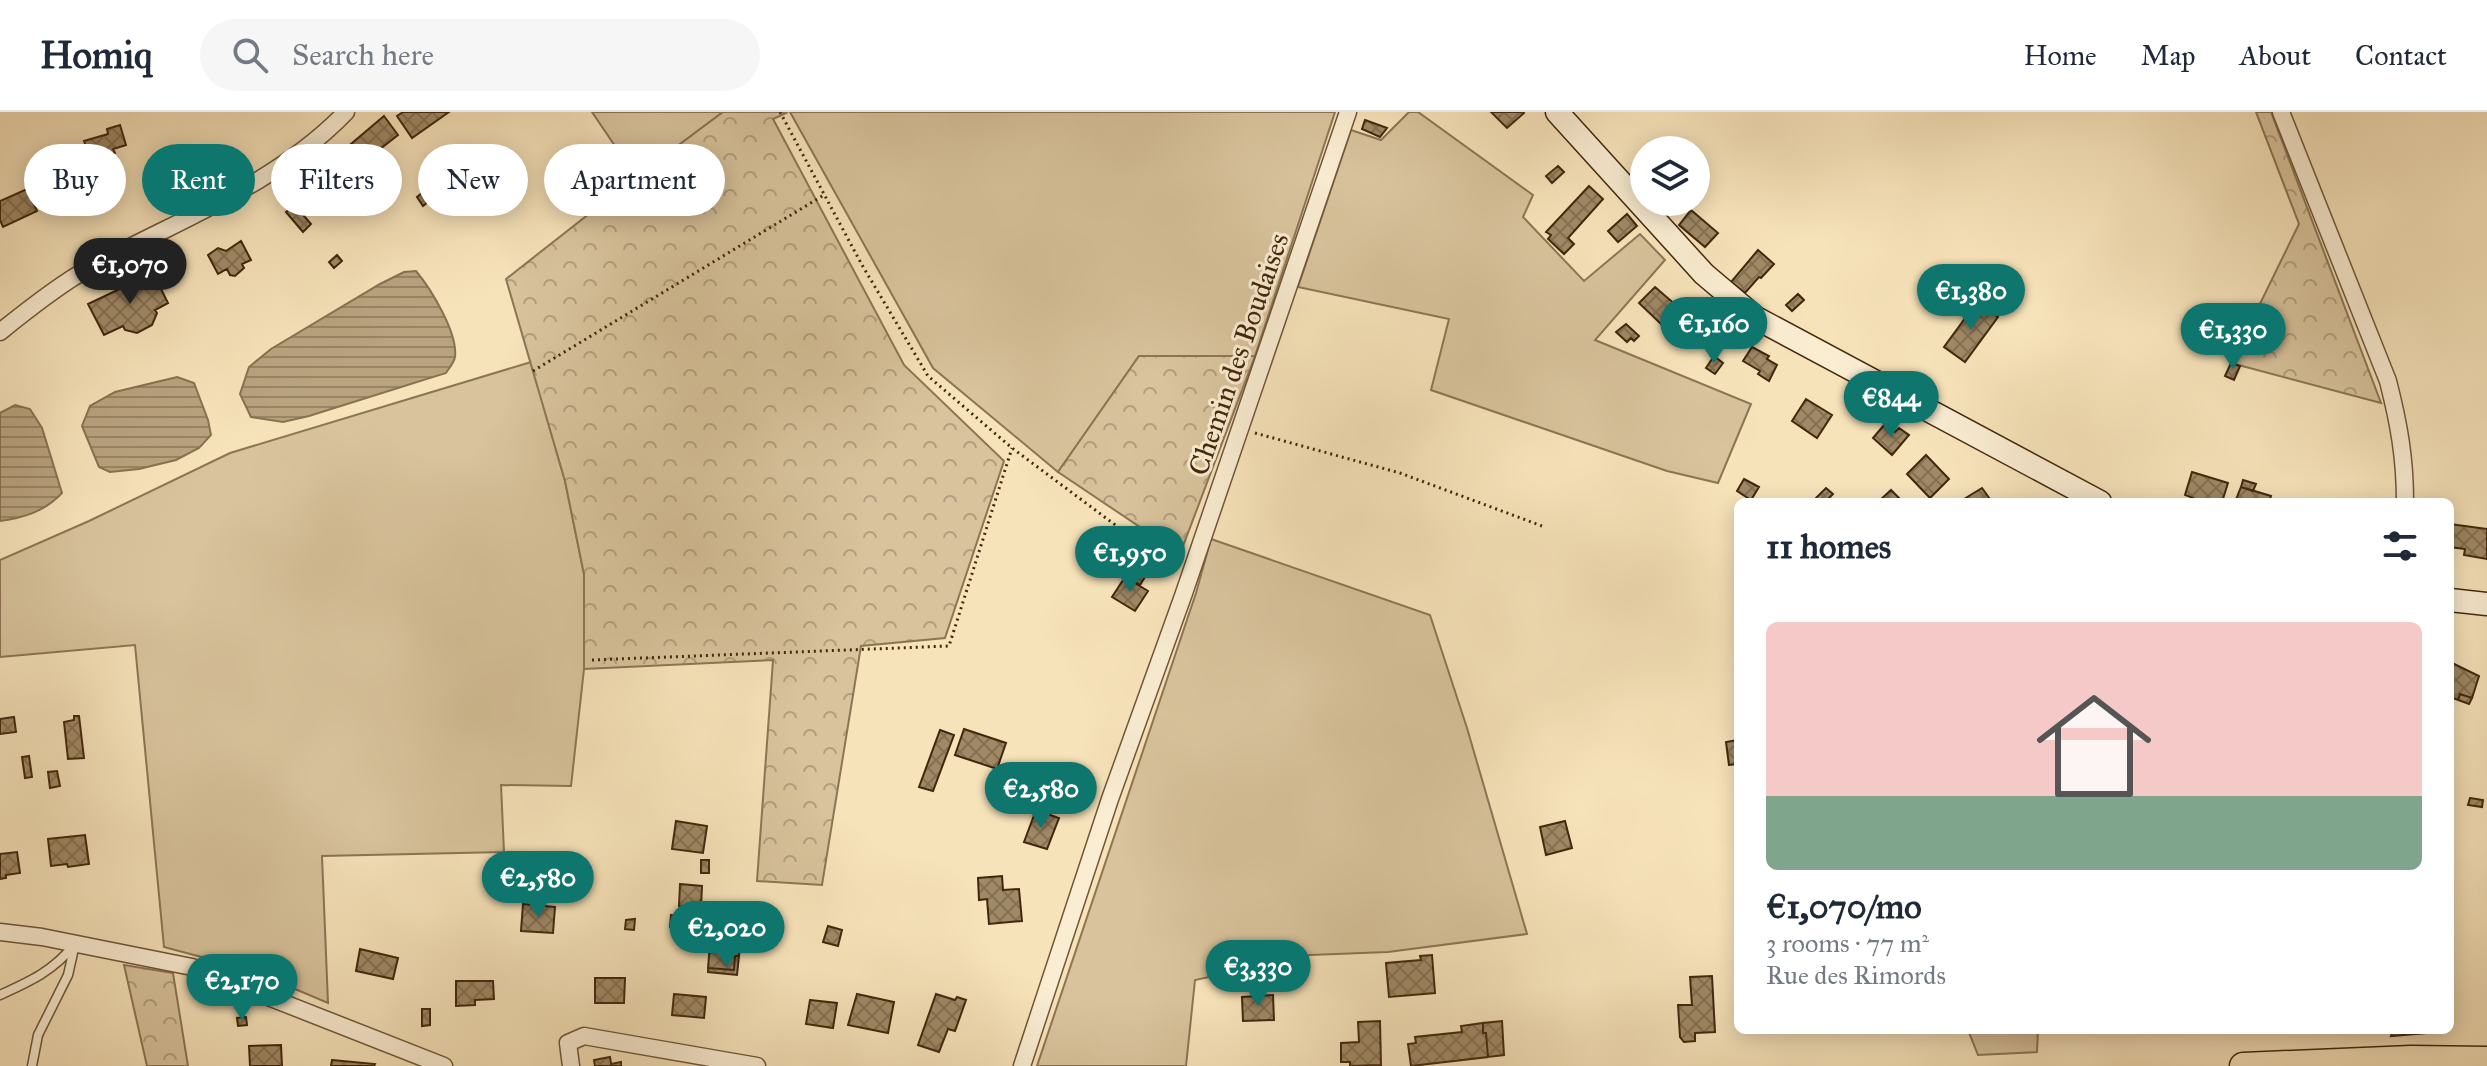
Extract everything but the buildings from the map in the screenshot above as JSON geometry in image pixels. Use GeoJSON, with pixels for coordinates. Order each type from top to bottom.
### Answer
{"type":"FeatureCollection","features":[{"type":"Feature","properties":{"kind":"main road"},"geometry":{"type":"LineString","coordinates":[[1557,112],[1704,274],[1756,318],[2093,498]]}},
{"type":"Feature","properties":{"kind":"main road"},"geometry":{"type":"LineString","coordinates":[[2454,600],[2487,604]]}},
{"type":"Feature","properties":{"kind":"main road"},"geometry":{"type":"LineString","coordinates":[[2411,1059],[2487,1049]]}},
{"type":"Feature","properties":{"kind":"main road"},"geometry":{"type":"LineString","coordinates":[[2243,1066],[2411,1059],[2487,1060]]}},
{"type":"Feature","properties":{"kind":"street"},"geometry":{"type":"LineString","coordinates":[[0,332],[79,274],[270,174],[334,125],[346,112]]}},
{"type":"Feature","properties":{"kind":"street","name":"Chemin des Boudaises"},"geometry":{"type":"LineString","coordinates":[[1022,1066],[1110,799],[1348,112]]}},
{"type":"Feature","properties":{"kind":"street"},"geometry":{"type":"LineString","coordinates":[[2281,112],[2388,381],[2400,425],[2405,498]]}},
{"type":"Feature","properties":{"kind":"street"},"geometry":{"type":"LineString","coordinates":[[0,932],[42,937],[192,967],[444,1066]]}},
{"type":"Feature","properties":{"kind":"street"},"geometry":{"type":"LineString","coordinates":[[571,1066],[568,1043],[584,1036],[757,1066]]}},
{"type":"Feature","properties":{"kind":"lane"},"geometry":{"type":"LineString","coordinates":[[0,995],[42,975],[61,962],[75,944]]}},
{"type":"Feature","properties":{"kind":"lane"},"geometry":{"type":"LineString","coordinates":[[32,1066],[38,1035],[68,975],[75,944]]}},
{"type":"Feature","properties":{"kind":"path"},"geometry":{"type":"LineString","coordinates":[[780,112],[862,265],[928,376],[1012,448],[1165,562],[1186,586]]}},
{"type":"Feature","properties":{"kind":"path"},"geometry":{"type":"LineString","coordinates":[[533,371],[825,195]]}},
{"type":"Feature","properties":{"kind":"path"},"geometry":{"type":"LineString","coordinates":[[1240,429],[1400,473],[1542,526]]}},
{"type":"Feature","properties":{"kind":"path"},"geometry":{"type":"LineString","coordinates":[[592,660],[949,646],[1012,448]]}},
{"type":"Feature","properties":{"kind":"green space"},"geometry":{"type":"Polygon","coordinates":[[[592,112],[723,112],[680,144],[614,144],[592,112]]]}},
{"type":"Feature","properties":{"kind":"green space"},"geometry":{"type":"Polygon","coordinates":[[[723,112],[788,112],[773,119],[904,365],[1004,461],[945,638],[861,646],[822,885],[757,881],[773,660],[584,669],[584,574],[565,481],[506,279],[586,216],[725,216],[725,144],[680,144],[723,112]]]}},
{"type":"Feature","properties":{"kind":"green space"},"geometry":{"type":"Polygon","coordinates":[[[790,112],[1335,112],[1255,356],[1139,356],[1058,472],[933,368],[790,112]]]}},
{"type":"Feature","properties":{"kind":"green space"},"geometry":{"type":"Polygon","coordinates":[[[1409,112],[1418,112],[1533,195],[1523,217],[1584,281],[1640,234],[1665,260],[1595,340],[1751,404],[1718,483],[1667,471],[1431,390],[1449,319],[1298,287],[1351,130],[1381,140],[1409,112]]]}},
{"type":"Feature","properties":{"kind":"green space"},"geometry":{"type":"Polygon","coordinates":[[[2256,112],[2271,112],[2381,403],[2231,363],[2299,224],[2256,112]]]}},
{"type":"Feature","properties":{"kind":"green space"},"geometry":{"type":"Polygon","coordinates":[[[1139,356],[1255,356],[1180,554],[1058,472],[1139,356]]]}},
{"type":"Feature","properties":{"kind":"green space"},"geometry":{"type":"Polygon","coordinates":[[[531,362],[565,481],[584,574],[584,669],[571,786],[501,785],[504,852],[322,856],[328,1003],[250,970],[164,947],[135,645],[0,657],[0,560],[230,453],[531,362]]]}},
{"type":"Feature","properties":{"kind":"green space"},"geometry":{"type":"Polygon","coordinates":[[[1211,539],[1430,615],[1467,728],[1527,934],[1388,952],[1310,955],[1195,980],[1186,1066],[1037,1066],[1196,593],[1211,539]]]}},
{"type":"Feature","properties":{"kind":"green space"},"geometry":{"type":"Polygon","coordinates":[[[124,965],[173,973],[188,1066],[147,1066],[124,965]]]}},
{"type":"Feature","properties":{"kind":"green space"},"geometry":{"type":"Polygon","coordinates":[[[1970,1034],[2038,1034],[2037,1052],[1978,1055],[1970,1034]]]}},
{"type":"Feature","properties":{"kind":"shaded area"},"geometry":{"type":"Polygon","coordinates":[[[416,271],[436,300],[452,336],[455,357],[446,373],[283,422],[251,417],[240,394],[249,367],[271,349],[380,284],[404,272],[416,271]]]}},
{"type":"Feature","properties":{"kind":"shaded area"},"geometry":{"type":"Polygon","coordinates":[[[177,377],[194,383],[211,435],[199,448],[176,460],[110,472],[99,467],[82,426],[90,406],[115,392],[177,377]]]}},
{"type":"Feature","properties":{"kind":"shaded area"},"geometry":{"type":"Polygon","coordinates":[[[15,405],[30,409],[42,428],[62,493],[34,513],[0,521],[0,413],[15,405]]]}}]}
